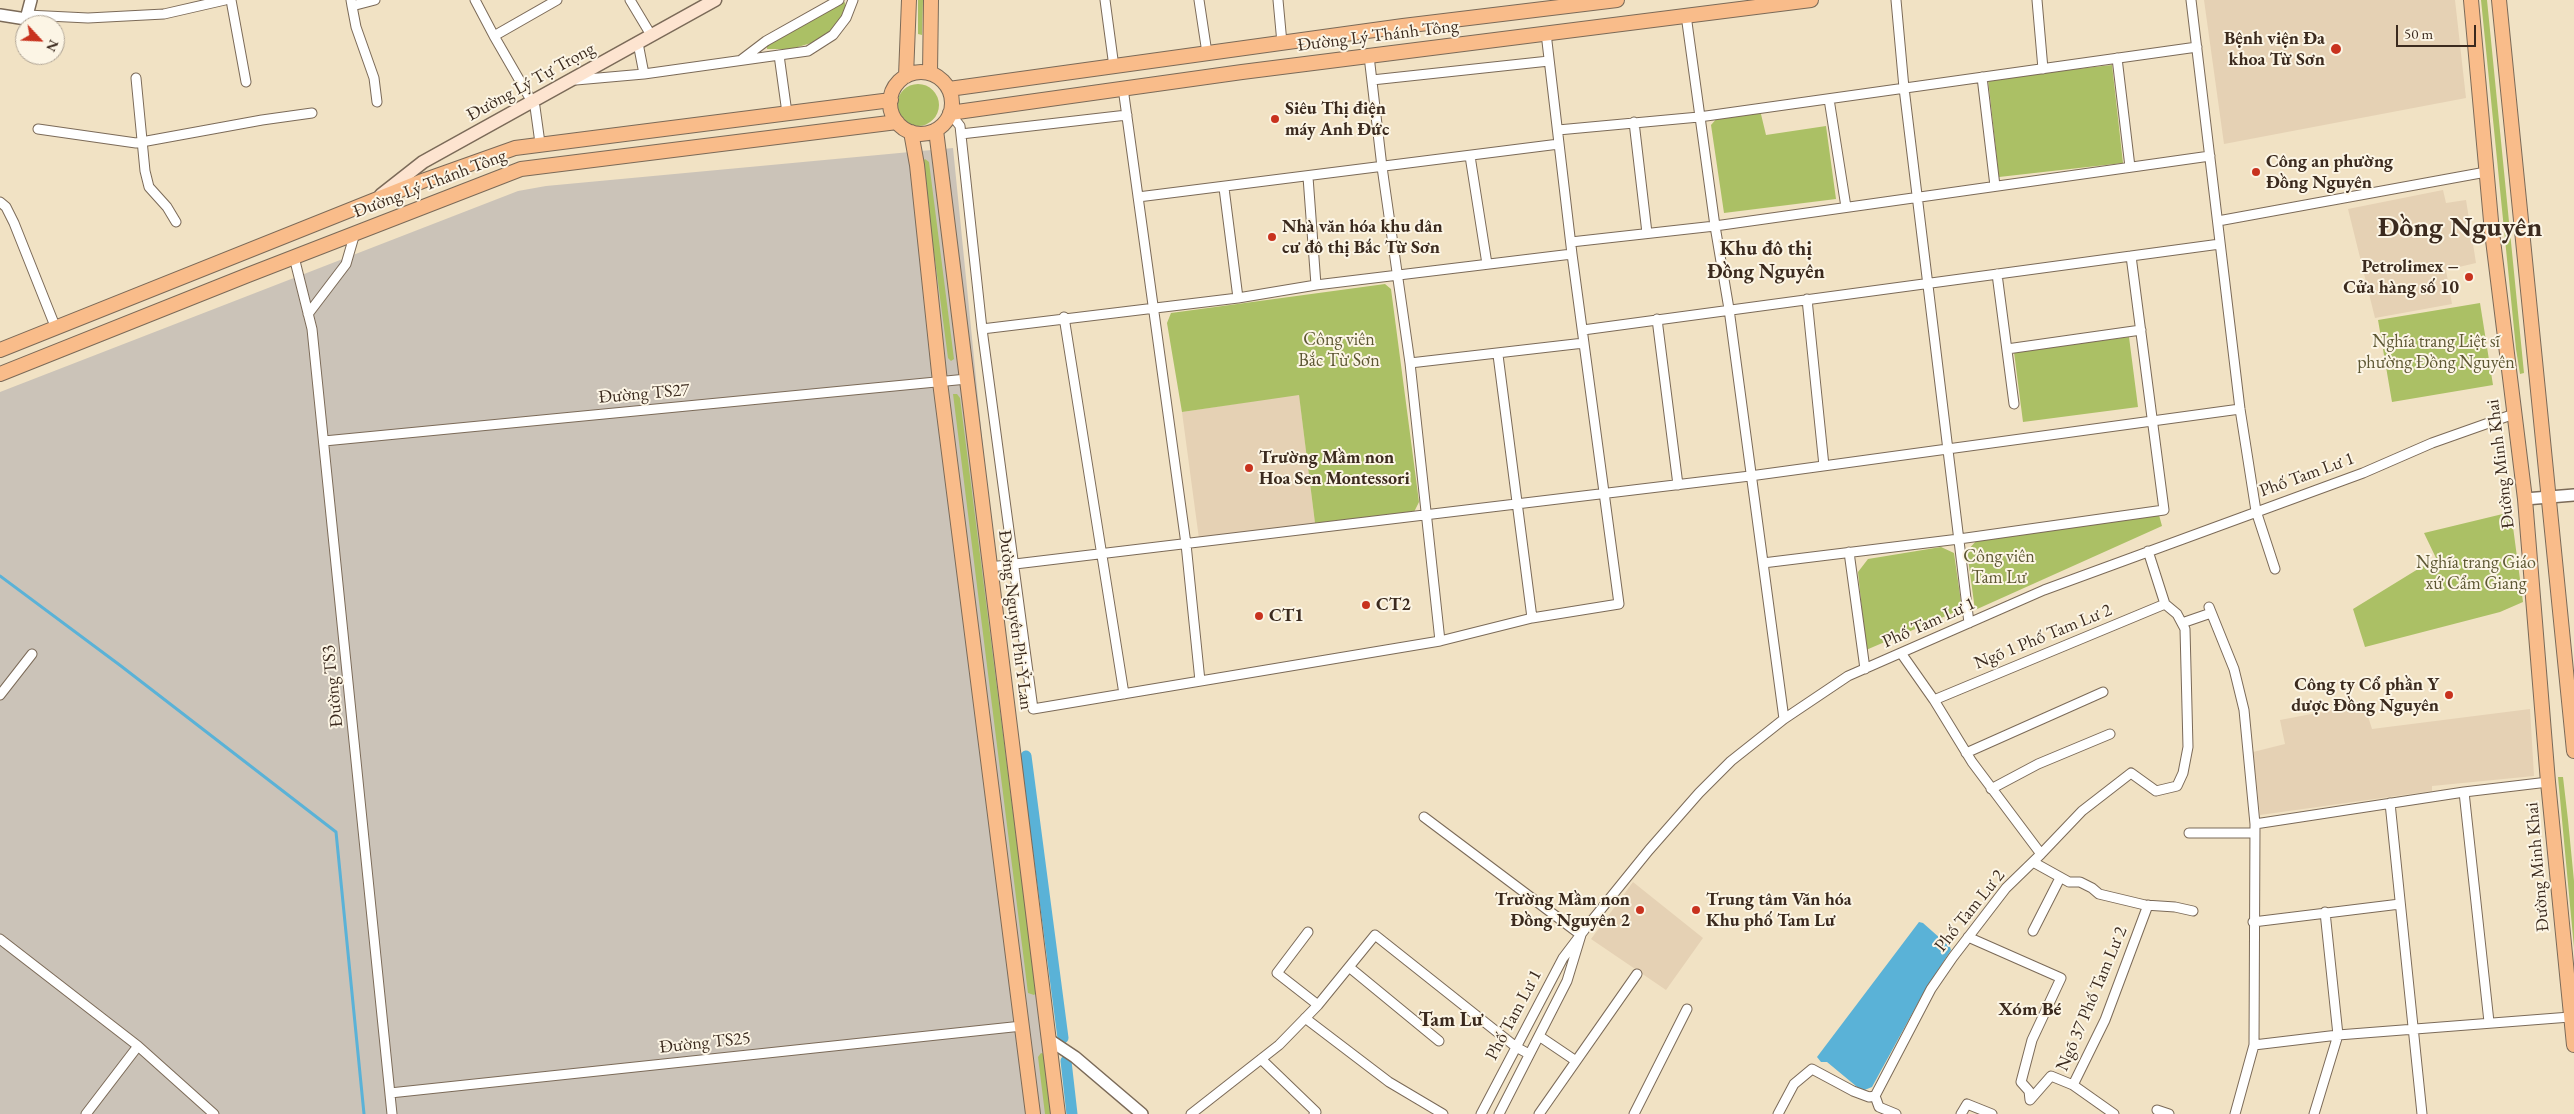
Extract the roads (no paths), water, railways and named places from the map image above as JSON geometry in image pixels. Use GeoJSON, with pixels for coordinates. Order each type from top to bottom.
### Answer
{"type":"FeatureCollection","features":[{"type":"Feature","properties":{"kind":"main road","name":"Đường Lý Tự Trọng"},"geometry":{"type":"LineString","coordinates":[[370,204],[423,162],[574,80],[715,0]]}},
{"type":"Feature","properties":{"kind":"main road"},"geometry":{"type":"LineString","coordinates":[[906,76],[909,0]]}},
{"type":"Feature","properties":{"kind":"main road"},"geometry":{"type":"LineString","coordinates":[[930,73],[931,0]]}},
{"type":"Feature","properties":{"kind":"main road","name":"Đường Lý Thánh Tông"},"geometry":{"type":"LineString","coordinates":[[949,90],[1248,47],[1617,0]]}},
{"type":"Feature","properties":{"kind":"main road","name":"Đường Lý Thánh Tông"},"geometry":{"type":"LineString","coordinates":[[950,113],[1251,71],[1811,0]]}},
{"type":"Feature","properties":{"kind":"main road","name":"Đường Minh Khai"},"geometry":{"type":"LineString","coordinates":[[2472,0],[2486,172],[2525,498],[2548,782],[2574,1044]]}},
{"type":"Feature","properties":{"kind":"main road"},"geometry":{"type":"LineString","coordinates":[[2499,0],[2574,751]]}},
{"type":"Feature","properties":{"kind":"main road"},"geometry":{"type":"LineString","coordinates":[[1248,47],[1251,71]]}},
{"type":"Feature","properties":{"kind":"main road"},"geometry":{"type":"LineString","coordinates":[[919,72],[930,73],[941,79],[949,90],[952,102],[950,113],[946,122],[936,130],[924,134],[911,132],[897,122],[892,112],[891,100],[896,85],[906,76],[919,72]]}},
{"type":"Feature","properties":{"kind":"main road","name":"Đường Lý Thánh Tông"},"geometry":{"type":"LineString","coordinates":[[0,350],[55,326],[514,148],[540,143],[891,100]]}},
{"type":"Feature","properties":{"kind":"main road","name":"Đường Lý Thánh Tông"},"geometry":{"type":"LineString","coordinates":[[0,374],[521,169],[897,122]]}},
{"type":"Feature","properties":{"kind":"main road","name":"Đường Nguyên Phi Ỷ Lan"},"geometry":{"type":"LineString","coordinates":[[936,130],[1058,1114]]}},
{"type":"Feature","properties":{"kind":"main road"},"geometry":{"type":"LineString","coordinates":[[911,132],[917,165],[940,382],[1033,1114]]}},
{"type":"Feature","properties":{"kind":"main road"},"geometry":{"type":"LineString","coordinates":[[286,237],[294,257]]}},
{"type":"Feature","properties":{"kind":"main road"},"geometry":{"type":"LineString","coordinates":[[1022,1026],[1048,1039]]}},
{"type":"Feature","properties":{"kind":"street"},"geometry":{"type":"LineString","coordinates":[[28,15],[31,0]]}},
{"type":"Feature","properties":{"kind":"street"},"geometry":{"type":"LineString","coordinates":[[65,17],[88,18],[164,14],[225,0]]}},
{"type":"Feature","properties":{"kind":"street"},"geometry":{"type":"LineString","coordinates":[[231,0],[246,82]]}},
{"type":"Feature","properties":{"kind":"street"},"geometry":{"type":"LineString","coordinates":[[375,0],[351,3],[356,27],[374,78],[377,102]]}},
{"type":"Feature","properties":{"kind":"street"},"geometry":{"type":"LineString","coordinates":[[476,0],[494,36],[533,102],[538,119],[540,143]]}},
{"type":"Feature","properties":{"kind":"street"},"geometry":{"type":"LineString","coordinates":[[494,36],[557,0]]}},
{"type":"Feature","properties":{"kind":"street"},"geometry":{"type":"LineString","coordinates":[[630,0],[651,35]]}},
{"type":"Feature","properties":{"kind":"street"},"geometry":{"type":"LineString","coordinates":[[740,60],[766,41],[839,0]]}},
{"type":"Feature","properties":{"kind":"street"},"geometry":{"type":"LineString","coordinates":[[574,80],[644,74],[808,51],[826,41],[840,26],[853,0]]}},
{"type":"Feature","properties":{"kind":"street"},"geometry":{"type":"LineString","coordinates":[[1105,0],[1114,67]]}},
{"type":"Feature","properties":{"kind":"street"},"geometry":{"type":"LineString","coordinates":[[1199,0],[1207,53]]}},
{"type":"Feature","properties":{"kind":"street"},"geometry":{"type":"LineString","coordinates":[[1278,0],[1282,43]]}},
{"type":"Feature","properties":{"kind":"street"},"geometry":{"type":"LineString","coordinates":[[1896,0],[1904,88],[1919,197],[1969,623]]}},
{"type":"Feature","properties":{"kind":"street"},"geometry":{"type":"LineString","coordinates":[[2037,0],[2043,69]]}},
{"type":"Feature","properties":{"kind":"street"},"geometry":{"type":"LineString","coordinates":[[2191,0],[2240,410],[2256,511],[2275,569]]}},
{"type":"Feature","properties":{"kind":"street"},"geometry":{"type":"LineString","coordinates":[[0,15],[15,17]]}},
{"type":"Feature","properties":{"kind":"street"},"geometry":{"type":"LineString","coordinates":[[1686,15],[1715,226],[1729,309],[1784,719]]}},
{"type":"Feature","properties":{"kind":"street"},"geometry":{"type":"LineString","coordinates":[[950,113],[960,126],[982,329],[1033,709],[1440,641],[1532,618],[1619,604],[1572,254],[1546,33]]}},
{"type":"Feature","properties":{"kind":"street"},"geometry":{"type":"LineString","coordinates":[[638,43],[644,74]]}},
{"type":"Feature","properties":{"kind":"street"},"geometry":{"type":"LineString","coordinates":[[1558,130],[1700,117],[2197,47]]}},
{"type":"Feature","properties":{"kind":"street"},"geometry":{"type":"LineString","coordinates":[[779,55],[788,114]]}},
{"type":"Feature","properties":{"kind":"street"},"geometry":{"type":"LineString","coordinates":[[1369,56],[1382,167],[1410,363],[1425,517],[1440,641]]}},
{"type":"Feature","properties":{"kind":"street"},"geometry":{"type":"LineString","coordinates":[[2117,58],[2130,167]]}},
{"type":"Feature","properties":{"kind":"street"},"geometry":{"type":"LineString","coordinates":[[1372,80],[1550,61]]}},
{"type":"Feature","properties":{"kind":"street"},"geometry":{"type":"LineString","coordinates":[[1982,77],[1995,186]]}},
{"type":"Feature","properties":{"kind":"street"},"geometry":{"type":"LineString","coordinates":[[136,78],[142,143],[149,187],[167,207],[176,222]]}},
{"type":"Feature","properties":{"kind":"street"},"geometry":{"type":"LineString","coordinates":[[1123,88],[1186,544],[1200,681]]}},
{"type":"Feature","properties":{"kind":"street"},"geometry":{"type":"LineString","coordinates":[[1829,99],[1846,207]]}},
{"type":"Feature","properties":{"kind":"street"},"geometry":{"type":"LineString","coordinates":[[38,129],[142,143],[262,120],[312,114]]}},
{"type":"Feature","properties":{"kind":"street"},"geometry":{"type":"LineString","coordinates":[[961,134],[1127,115]]}},
{"type":"Feature","properties":{"kind":"street"},"geometry":{"type":"LineString","coordinates":[[1634,122],[1647,233]]}},
{"type":"Feature","properties":{"kind":"street"},"geometry":{"type":"LineString","coordinates":[[1138,197],[1224,188],[1559,144]]}},
{"type":"Feature","properties":{"kind":"street"},"geometry":{"type":"LineString","coordinates":[[1470,156],[1487,264]]}},
{"type":"Feature","properties":{"kind":"street"},"geometry":{"type":"LineString","coordinates":[[1571,242],[1715,226],[2210,156]]}},
{"type":"Feature","properties":{"kind":"street"},"geometry":{"type":"LineString","coordinates":[[2218,220],[2486,172]]}},
{"type":"Feature","properties":{"kind":"street"},"geometry":{"type":"LineString","coordinates":[[1308,177],[1316,285]]}},
{"type":"Feature","properties":{"kind":"street"},"geometry":{"type":"LineString","coordinates":[[1224,188],[1238,298]]}},
{"type":"Feature","properties":{"kind":"street"},"geometry":{"type":"LineString","coordinates":[[0,202],[6,207],[14,223],[55,326]]}},
{"type":"Feature","properties":{"kind":"street"},"geometry":{"type":"LineString","coordinates":[[308,314],[346,264],[355,233]]}},
{"type":"Feature","properties":{"kind":"street"},"geometry":{"type":"LineString","coordinates":[[1583,330],[2220,244]]}},
{"type":"Feature","properties":{"kind":"street"},"geometry":{"type":"LineString","coordinates":[[982,329],[1064,317],[1238,298],[1316,285],[1572,254]]}},
{"type":"Feature","properties":{"kind":"street"},"geometry":{"type":"LineString","coordinates":[[1763,563],[1959,539],[2164,510],[2131,256]]}},
{"type":"Feature","properties":{"kind":"street","name":"Đường TS3"},"geometry":{"type":"LineString","coordinates":[[294,257],[312,329],[392,1114]]}},
{"type":"Feature","properties":{"kind":"street"},"geometry":{"type":"LineString","coordinates":[[1996,274],[2014,404]]}},
{"type":"Feature","properties":{"kind":"street"},"geometry":{"type":"LineString","coordinates":[[1806,299],[1824,466]]}},
{"type":"Feature","properties":{"kind":"street"},"geometry":{"type":"LineString","coordinates":[[1064,317],[1100,554],[1124,694]]}},
{"type":"Feature","properties":{"kind":"street"},"geometry":{"type":"LineString","coordinates":[[1657,319],[1678,485]]}},
{"type":"Feature","properties":{"kind":"street"},"geometry":{"type":"LineString","coordinates":[[2007,349],[2141,330]]}},
{"type":"Feature","properties":{"kind":"street"},"geometry":{"type":"LineString","coordinates":[[1410,363],[1584,343]]}},
{"type":"Feature","properties":{"kind":"street"},"geometry":{"type":"LineString","coordinates":[[1498,354],[1532,618]]}},
{"type":"Feature","properties":{"kind":"street","name":"Đường TS27"},"geometry":{"type":"LineString","coordinates":[[324,441],[967,380]]}},
{"type":"Feature","properties":{"kind":"street"},"geometry":{"type":"LineString","coordinates":[[990,567],[1425,517],[1516,504],[1750,476],[2240,410]]}},
{"type":"Feature","properties":{"kind":"street","name":"Phố Tam Lư 1"},"geometry":{"type":"LineString","coordinates":[[1481,1114],[1563,958],[1649,850],[1699,793],[1731,761],[1784,719],[1848,676],[2044,590],[2363,473],[2432,443],[2514,414]]}},
{"type":"Feature","properties":{"kind":"street"},"geometry":{"type":"LineString","coordinates":[[2525,498],[2574,495]]}},
{"type":"Feature","properties":{"kind":"street"},"geometry":{"type":"LineString","coordinates":[[2148,551],[2165,604],[2177,614],[2182,623],[2210,610],[2234,669],[2244,710],[2255,828],[2253,922],[2254,1045],[2235,1114]]}},
{"type":"Feature","properties":{"kind":"street"},"geometry":{"type":"LineString","coordinates":[[1849,552],[1865,669]]}},
{"type":"Feature","properties":{"kind":"street","name":"Ngõ 1 Phố Tam Lư 2"},"geometry":{"type":"LineString","coordinates":[[1934,700],[2165,604]]}},
{"type":"Feature","properties":{"kind":"street","name":"Phố Tam Lư 2"},"geometry":{"type":"LineString","coordinates":[[1875,1096],[1931,989],[2006,888],[2034,862],[2082,811],[2131,773],[2156,791],[2177,786],[2183,773],[2188,747],[2185,629],[2182,623]]}},
{"type":"Feature","properties":{"kind":"street"},"geometry":{"type":"LineString","coordinates":[[1901,653],[1934,700],[1966,753],[1991,789],[2041,854]]}},
{"type":"Feature","properties":{"kind":"street"},"geometry":{"type":"LineString","coordinates":[[0,695],[32,654]]}},
{"type":"Feature","properties":{"kind":"street"},"geometry":{"type":"LineString","coordinates":[[1966,753],[2103,692]]}},
{"type":"Feature","properties":{"kind":"street"},"geometry":{"type":"LineString","coordinates":[[1991,789],[2038,764],[2110,734]]}},
{"type":"Feature","properties":{"kind":"street"},"geometry":{"type":"LineString","coordinates":[[2189,833],[2255,828],[2390,803],[2548,782]]}},
{"type":"Feature","properties":{"kind":"street"},"geometry":{"type":"LineString","coordinates":[[2464,792],[2489,1022]]}},
{"type":"Feature","properties":{"kind":"street"},"geometry":{"type":"LineString","coordinates":[[2390,803],[2422,1114]]}},
{"type":"Feature","properties":{"kind":"street"},"geometry":{"type":"LineString","coordinates":[[1424,817],[1581,935]]}},
{"type":"Feature","properties":{"kind":"street"},"geometry":{"type":"LineString","coordinates":[[2034,862],[2060,878],[2070,882],[2080,882],[2092,888],[2098,894],[2148,905],[2175,907],[2193,911]]}},
{"type":"Feature","properties":{"kind":"street"},"geometry":{"type":"LineString","coordinates":[[2033,931],[2060,878]]}},
{"type":"Feature","properties":{"kind":"street"},"geometry":{"type":"LineString","coordinates":[[2253,922],[2400,904]]}},
{"type":"Feature","properties":{"kind":"street","name":"Ngõ 37 Phố Tam Lư 2"},"geometry":{"type":"LineString","coordinates":[[1968,937],[2061,978],[2032,1040],[2021,1082],[2029,1091],[2030,1100],[2051,1076],[2073,1085],[2104,1020],[2148,905]]}},
{"type":"Feature","properties":{"kind":"street"},"geometry":{"type":"LineString","coordinates":[[2314,1114],[2338,1034],[2325,912]]}},
{"type":"Feature","properties":{"kind":"street"},"geometry":{"type":"LineString","coordinates":[[1308,932],[1277,973],[1318,1005]]}},
{"type":"Feature","properties":{"kind":"street"},"geometry":{"type":"LineString","coordinates":[[1191,1114],[1279,1045],[1318,1005],[1375,935],[1516,1047],[1529,1054]]}},
{"type":"Feature","properties":{"kind":"street","name":"Phố Tam Lư 1"},"geometry":{"type":"LineString","coordinates":[[1501,1113],[1567,981],[1581,935]]}},
{"type":"Feature","properties":{"kind":"street"},"geometry":{"type":"LineString","coordinates":[[0,939],[138,1046],[214,1114]]}},
{"type":"Feature","properties":{"kind":"street"},"geometry":{"type":"LineString","coordinates":[[1348,967],[1439,1041]]}},
{"type":"Feature","properties":{"kind":"street"},"geometry":{"type":"LineString","coordinates":[[1539,1114],[1637,974]]}},
{"type":"Feature","properties":{"kind":"street"},"geometry":{"type":"LineString","coordinates":[[1634,1114],[1687,1009]]}},
{"type":"Feature","properties":{"kind":"street"},"geometry":{"type":"LineString","coordinates":[[2254,1045],[2338,1034],[2570,1017]]}},
{"type":"Feature","properties":{"kind":"street"},"geometry":{"type":"LineString","coordinates":[[1305,1018],[1389,1082],[1442,1114]]}},
{"type":"Feature","properties":{"kind":"street","name":"Đường TS25"},"geometry":{"type":"LineString","coordinates":[[390,1093],[1022,1026]]}},
{"type":"Feature","properties":{"kind":"street"},"geometry":{"type":"LineString","coordinates":[[1538,1036],[1576,1061]]}},
{"type":"Feature","properties":{"kind":"street"},"geometry":{"type":"LineString","coordinates":[[1048,1039],[1075,1057],[1142,1114]]}},
{"type":"Feature","properties":{"kind":"street"},"geometry":{"type":"LineString","coordinates":[[86,1114],[138,1046]]}},
{"type":"Feature","properties":{"kind":"street"},"geometry":{"type":"LineString","coordinates":[[1261,1060],[1316,1112],[1314,1114]]}},
{"type":"Feature","properties":{"kind":"street"},"geometry":{"type":"LineString","coordinates":[[1778,1114],[1794,1084],[1812,1069],[1853,1091],[1869,1097],[1875,1096],[1879,1107],[1896,1114]]}},
{"type":"Feature","properties":{"kind":"street"},"geometry":{"type":"LineString","coordinates":[[2073,1085],[2114,1114]]}},
{"type":"Feature","properties":{"kind":"street"},"geometry":{"type":"LineString","coordinates":[[1961,1114],[1967,1104],[1992,1114]]}},
{"type":"Feature","properties":{"kind":"street"},"geometry":{"type":"LineString","coordinates":[[2157,1110],[2169,1114]]}},
{"type":"Feature","properties":{"kind":"water"},"geometry":{"type":"Polygon","coordinates":[[[1919,922],[1923,923],[1951,950],[1925,990],[1872,1087],[1862,1091],[1827,1062],[1821,1062],[1817,1057],[1919,922]]]}},
{"type":"Feature","properties":{"kind":"waterway"},"geometry":{"type":"LineString","coordinates":[[0,576],[121,666],[336,832],[364,1114]]}},
{"type":"Feature","properties":{"kind":"waterway"},"geometry":{"type":"LineString","coordinates":[[1026,756],[1063,1038]]}},
{"type":"Feature","properties":{"kind":"waterway"},"geometry":{"type":"LineString","coordinates":[[1066,1061],[1072,1114]]}},
{"type":"Feature","properties":{"kind":"place","name":"Bệnh viện Đa khoa Từ Sơn"},"geometry":{"type":"Point","coordinates":[2336,49]}},
{"type":"Feature","properties":{"kind":"place","name":"Siêu Thị điện máy Anh Đức"},"geometry":{"type":"Point","coordinates":[1275,119]}},
{"type":"Feature","properties":{"kind":"place","name":"Công an phường Đồng Nguyên"},"geometry":{"type":"Point","coordinates":[2256,172]}},
{"type":"Feature","properties":{"kind":"place","name":"Nhà văn hóa khu dân cư đô thị Bắc Từ Sơn"},"geometry":{"type":"Point","coordinates":[1272,237]}},
{"type":"Feature","properties":{"kind":"place","name":"Petrolimex – Cửa hàng số 10"},"geometry":{"type":"Point","coordinates":[2469,277]}},
{"type":"Feature","properties":{"kind":"place","name":"Trường Mầm non Hoa Sen Montessori"},"geometry":{"type":"Point","coordinates":[1249,468]}},
{"type":"Feature","properties":{"kind":"place","name":"CT2"},"geometry":{"type":"Point","coordinates":[1366,605]}},
{"type":"Feature","properties":{"kind":"place","name":"CT1"},"geometry":{"type":"Point","coordinates":[1259,616]}},
{"type":"Feature","properties":{"kind":"place","name":"Công ty Cổ phần Y dược Đồng Nguyên"},"geometry":{"type":"Point","coordinates":[2449,695]}},
{"type":"Feature","properties":{"kind":"place","name":"Trường Mầm non Đồng Nguyên 2"},"geometry":{"type":"Point","coordinates":[1640,910]}},
{"type":"Feature","properties":{"kind":"place","name":"Trung tâm Văn hóa Khu phố Tam Lư"},"geometry":{"type":"Point","coordinates":[1696,910]}},
{"type":"Feature","properties":{"kind":"district","name":"Đồng Nguyên"},"geometry":{"type":"Point","coordinates":[2460,228]}},
{"type":"Feature","properties":{"kind":"district","name":"Khu đô thị Đồng Nguyên"},"geometry":{"type":"Point","coordinates":[1766,262]}},
{"type":"Feature","properties":{"kind":"district","name":"Xóm Bé"},"geometry":{"type":"Point","coordinates":[2030,1010]}},
{"type":"Feature","properties":{"kind":"district","name":"Tam Lư"},"geometry":{"type":"Point","coordinates":[1451,1021]}},
{"type":"Feature","properties":{"kind":"park label","name":"Công viên Bắc Từ Sơn"},"geometry":{"type":"Point","coordinates":[1339,350]}},
{"type":"Feature","properties":{"kind":"park label","name":"Nghĩa trang Liệt sĩ phường Đồng Nguyên"},"geometry":{"type":"Point","coordinates":[2436,352]}},
{"type":"Feature","properties":{"kind":"park label","name":"Công viên Tam Lư"},"geometry":{"type":"Point","coordinates":[1999,567]}},
{"type":"Feature","properties":{"kind":"park label","name":"Nghĩa trang Giáo xứ Cẩm Giang"},"geometry":{"type":"Point","coordinates":[2476,573]}}]}
